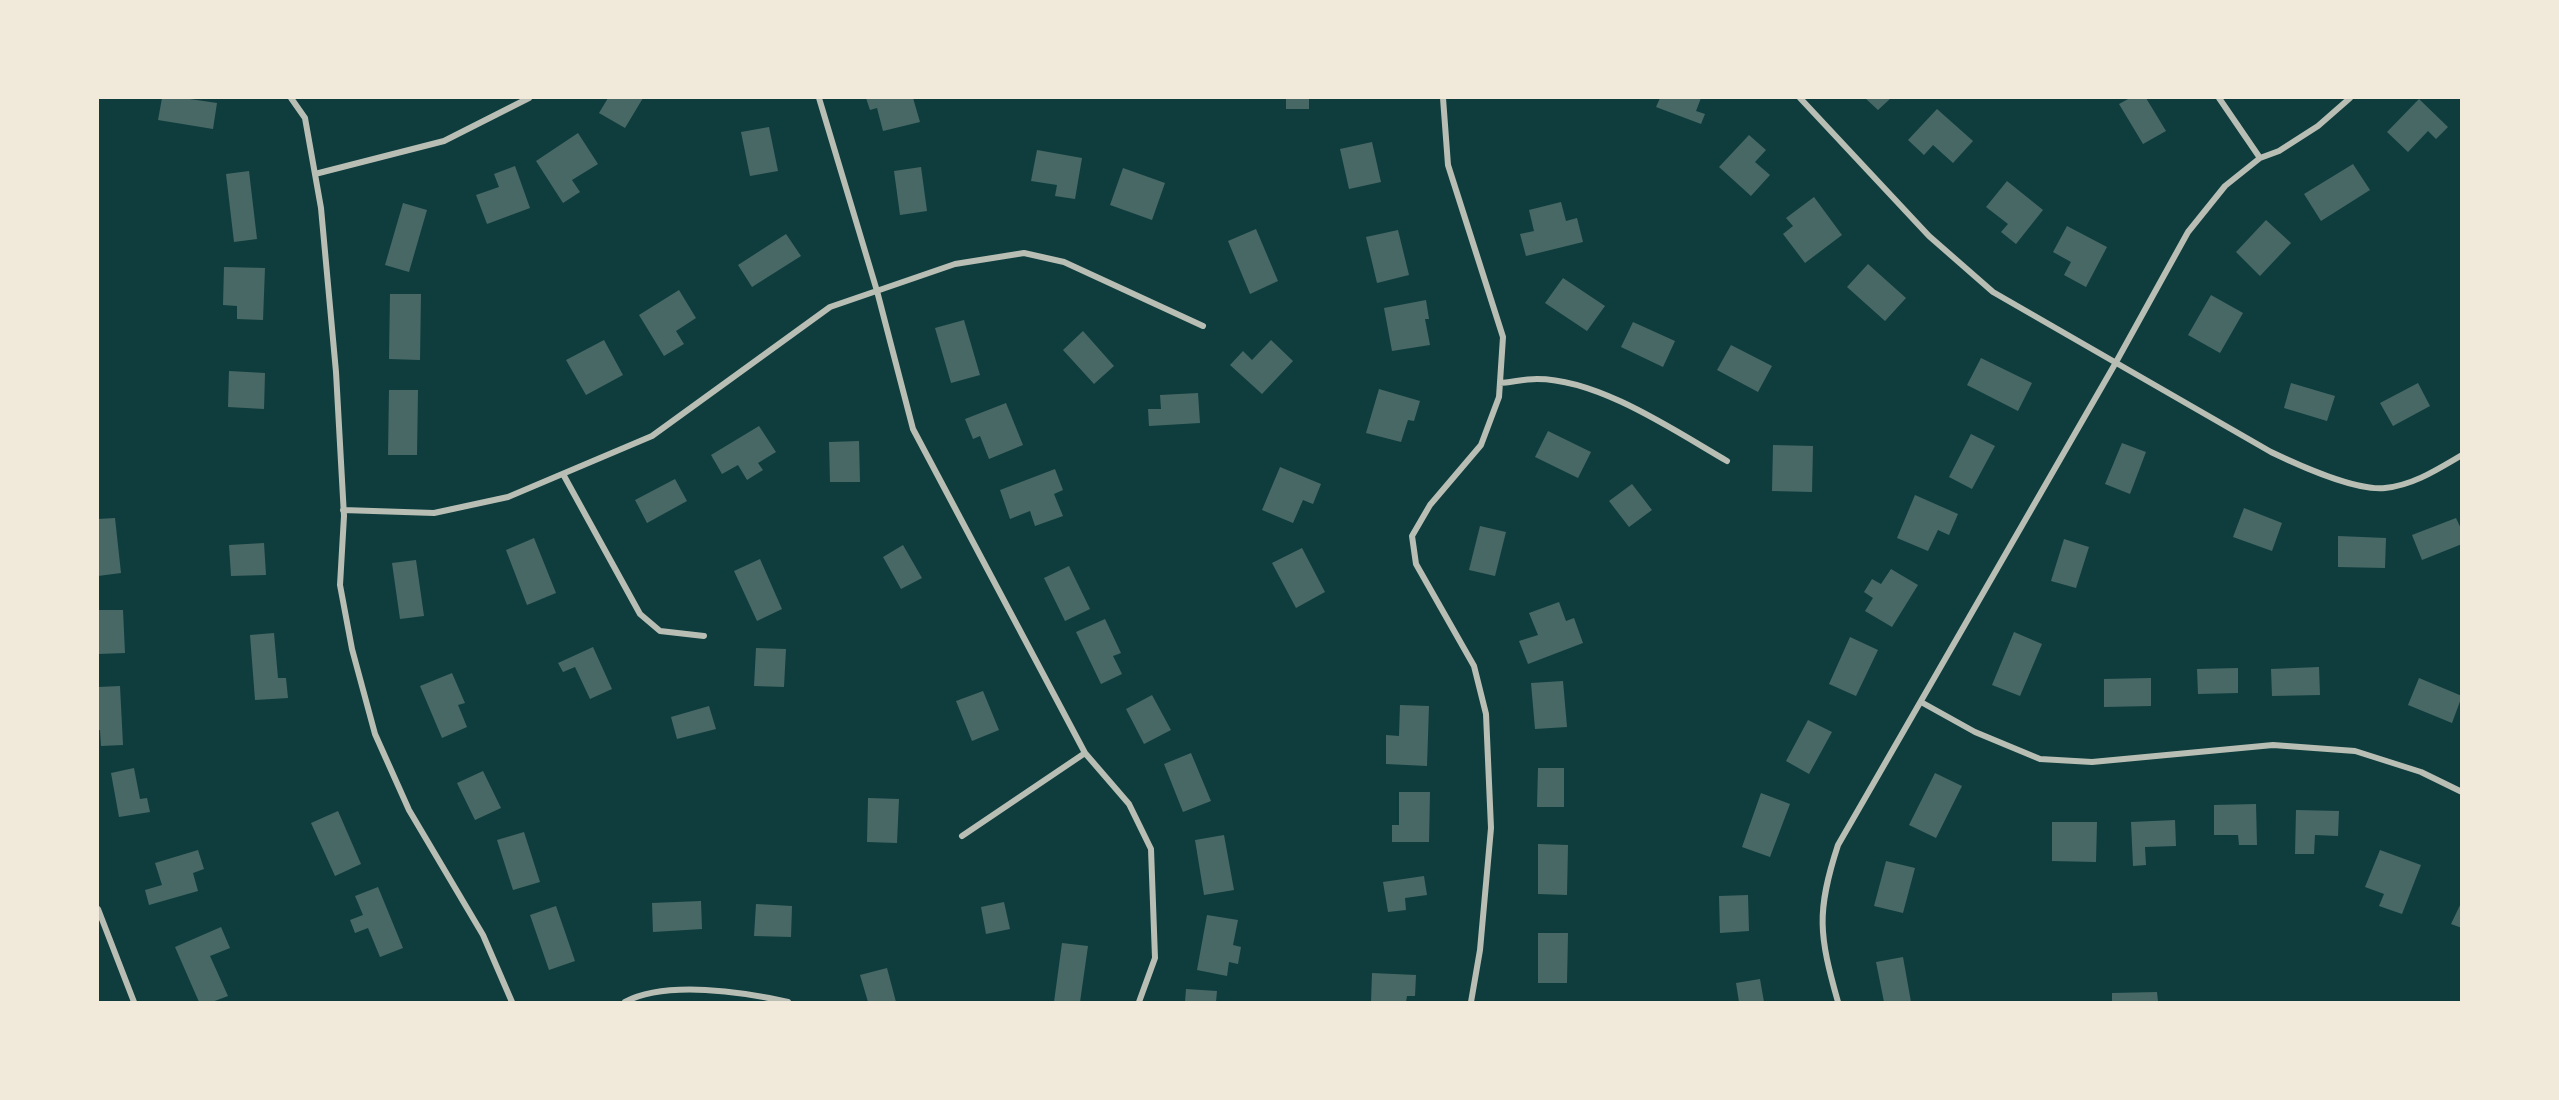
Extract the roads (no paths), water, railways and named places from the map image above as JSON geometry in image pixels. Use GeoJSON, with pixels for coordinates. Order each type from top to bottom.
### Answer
{"type":"FeatureCollection","features":[{"type":"Feature","properties":{"kind":"street"},"geometry":{"type":"LineString","coordinates":[[291,98],[305,118],[321,208],[336,372],[343,510],[340,585],[352,649],[375,734],[409,810],[483,935],[512,1002]]}},
{"type":"Feature","properties":{"kind":"street"},"geometry":{"type":"LineString","coordinates":[[315,174],[444,141],[529,98]]}},
{"type":"Feature","properties":{"kind":"street"},"geometry":{"type":"LineString","coordinates":[[819,98],[877,291],[913,429],[1085,753],[1129,804],[1151,849],[1155,958],[1139,1002]]}},
{"type":"Feature","properties":{"kind":"street"},"geometry":{"type":"LineString","coordinates":[[1443,98],[1448,165],[1503,336],[1499,398],[1481,445],[1430,505],[1412,536],[1416,564],[1474,666],[1486,714],[1491,828],[1480,950],[1471,1002]]}},
{"type":"Feature","properties":{"kind":"street"},"geometry":{"type":"LineString","coordinates":[[1800,98],[1929,236],[1990,290],[2271,452],[2305,468],[2336,478],[2383,488],[2411,482],[2462,455]]}},
{"type":"Feature","properties":{"kind":"street"},"geometry":{"type":"LineString","coordinates":[[2219,98],[2260,158]]}},
{"type":"Feature","properties":{"kind":"street"},"geometry":{"type":"LineString","coordinates":[[1838,1002],[1825,958],[1821,929],[1822,906],[1828,875],[1838,845],[2115,364],[2187,232],[2225,186],[2260,158],[2279,151],[2318,126],[2350,98]]}},
{"type":"Feature","properties":{"kind":"street"},"geometry":{"type":"LineString","coordinates":[[343,510],[434,513],[508,497],[652,436],[830,307],[955,264],[1024,253],[1064,262],[1203,326]]}},
{"type":"Feature","properties":{"kind":"street"},"geometry":{"type":"LineString","coordinates":[[1500,383],[1538,379],[1575,384],[1640,411],[1727,461]]}},
{"type":"Feature","properties":{"kind":"street"},"geometry":{"type":"LineString","coordinates":[[563,474],[640,614],[660,631],[704,636]]}},
{"type":"Feature","properties":{"kind":"street"},"geometry":{"type":"LineString","coordinates":[[1921,702],[1975,732],[2040,759],[2092,762],[2274,745],[2355,751],[2421,772],[2462,792]]}},
{"type":"Feature","properties":{"kind":"street"},"geometry":{"type":"LineString","coordinates":[[962,836],[1085,753]]}},
{"type":"Feature","properties":{"kind":"street"},"geometry":{"type":"LineString","coordinates":[[98,909],[134,1002]]}},
{"type":"Feature","properties":{"kind":"street"},"geometry":{"type":"LineString","coordinates":[[625,1002],[666,992],[700,989],[752,994],[788,1002]]}}]}
